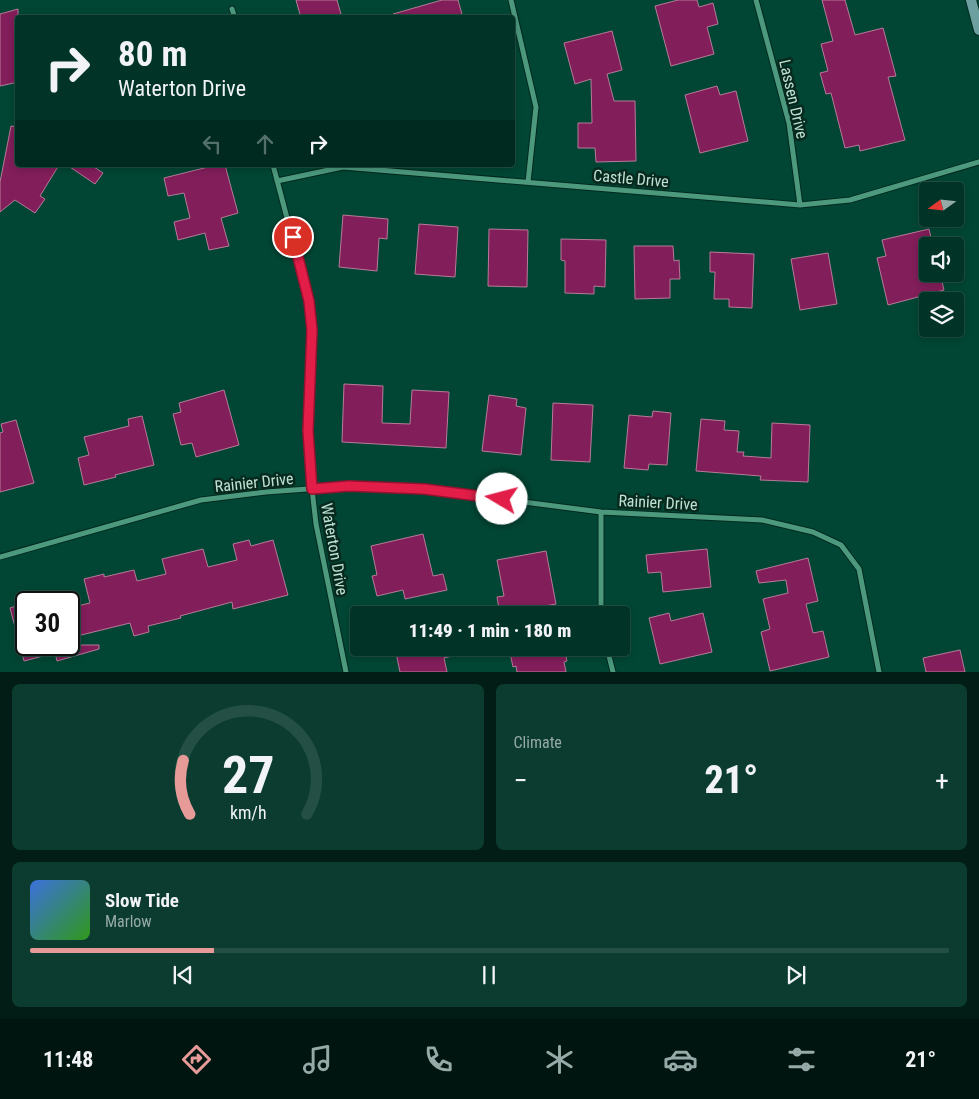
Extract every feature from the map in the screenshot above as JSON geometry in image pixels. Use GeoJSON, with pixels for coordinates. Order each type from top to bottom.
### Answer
{"type":"FeatureCollection","features":[{"type":"Feature","properties":{"kind":"main road"},"geometry":{"type":"LineString","coordinates":[[971,0],[979,30]]}},
{"type":"Feature","properties":{"kind":"street"},"geometry":{"type":"LineString","coordinates":[[511,0],[515,15]]}},
{"type":"Feature","properties":{"kind":"street","name":"Lassen Drive"},"geometry":{"type":"LineString","coordinates":[[756,0],[789,123],[800,205]]}},
{"type":"Feature","properties":{"kind":"street"},"geometry":{"type":"LineString","coordinates":[[232,10],[233,15]]}},
{"type":"Feature","properties":{"kind":"street"},"geometry":{"type":"LineString","coordinates":[[515,17],[536,107],[528,182]]}},
{"type":"Feature","properties":{"kind":"street","name":"Castle Drive"},"geometry":{"type":"LineString","coordinates":[[277,181],[343,167],[800,205],[850,200],[979,162]]}},
{"type":"Feature","properties":{"kind":"street","name":"Waterton Drive"},"geometry":{"type":"LineString","coordinates":[[274,167],[309,301],[312,330],[308,431],[312,489],[316,524],[346,672]]}},
{"type":"Feature","properties":{"kind":"street","name":"Rainier Drive"},"geometry":{"type":"LineString","coordinates":[[0,557],[202,500],[266,492],[349,486],[424,489],[600,512],[762,520],[813,532],[841,545],[859,569],[879,672]]}},
{"type":"Feature","properties":{"kind":"street"},"geometry":{"type":"LineString","coordinates":[[600,512],[601,606]]}},
{"type":"Feature","properties":{"kind":"street"},"geometry":{"type":"LineString","coordinates":[[609,656],[612,672]]}},
{"type":"Feature","properties":{"kind":"building"},"geometry":{"type":"Polygon","coordinates":[[[296,0],[337,0],[341,15],[300,15],[296,0]]]}},
{"type":"Feature","properties":{"kind":"building"},"geometry":{"type":"Polygon","coordinates":[[[442,0],[458,0],[462,15],[393,15],[442,0]]]}},
{"type":"Feature","properties":{"kind":"building"},"geometry":{"type":"Polygon","coordinates":[[[678,0],[697,0],[699,7],[713,3],[718,24],[707,27],[714,54],[671,66],[655,6],[678,0]]]}},
{"type":"Feature","properties":{"kind":"building"},"geometry":{"type":"Polygon","coordinates":[[[822,0],[845,0],[855,35],[883,28],[896,76],[888,77],[905,140],[860,151],[859,145],[845,148],[831,93],[826,94],[820,73],[828,71],[821,44],[833,41],[822,0]]]}},
{"type":"Feature","properties":{"kind":"building"},"geometry":{"type":"Polygon","coordinates":[[[18,9],[18,15],[15,15],[15,83],[0,86],[0,14],[18,9]]]}},
{"type":"Feature","properties":{"kind":"building"},"geometry":{"type":"Polygon","coordinates":[[[612,31],[622,70],[607,74],[614,101],[635,101],[636,161],[596,162],[595,148],[578,148],[578,123],[592,123],[591,79],[575,84],[564,43],[612,31]]]}},
{"type":"Feature","properties":{"kind":"building"},"geometry":{"type":"Polygon","coordinates":[[[717,86],[720,95],[736,91],[748,141],[700,153],[685,95],[717,86]]]}},
{"type":"Feature","properties":{"kind":"building"},"geometry":{"type":"Polygon","coordinates":[[[11,126],[15,127],[15,167],[58,167],[40,196],[45,199],[35,213],[15,200],[0,212],[0,182],[11,126]]]}},
{"type":"Feature","properties":{"kind":"building"},"geometry":{"type":"Polygon","coordinates":[[[70,167],[94,167],[103,173],[95,184],[70,167]]]}},
{"type":"Feature","properties":{"kind":"building"},"geometry":{"type":"Polygon","coordinates":[[[208,167],[226,167],[238,213],[221,218],[229,246],[209,250],[205,233],[178,240],[174,222],[190,218],[184,193],[168,196],[164,178],[208,167]]]}},
{"type":"Feature","properties":{"kind":"building"},"geometry":{"type":"Polygon","coordinates":[[[343,215],[388,219],[387,239],[379,238],[377,271],[339,267],[343,215]]]}},
{"type":"Feature","properties":{"kind":"building"},"geometry":{"type":"Polygon","coordinates":[[[419,224],[458,227],[455,277],[415,274],[419,224]]]}},
{"type":"Feature","properties":{"kind":"building"},"geometry":{"type":"Polygon","coordinates":[[[489,229],[528,230],[527,287],[488,286],[489,229]]]}},
{"type":"Feature","properties":{"kind":"building"},"geometry":{"type":"Polygon","coordinates":[[[929,229],[931,237],[919,237],[919,282],[942,282],[944,290],[919,292],[919,297],[888,305],[877,258],[886,256],[882,240],[929,229]]]}},
{"type":"Feature","properties":{"kind":"building"},"geometry":{"type":"Polygon","coordinates":[[[561,239],[606,240],[605,287],[594,286],[594,294],[565,293],[565,261],[561,260],[561,239]]]}},
{"type":"Feature","properties":{"kind":"building"},"geometry":{"type":"Polygon","coordinates":[[[634,246],[673,246],[674,261],[679,260],[680,279],[670,279],[670,298],[635,299],[634,246]]]}},
{"type":"Feature","properties":{"kind":"building"},"geometry":{"type":"Polygon","coordinates":[[[710,252],[754,254],[752,308],[729,307],[729,299],[714,299],[715,272],[710,272],[710,252]]]}},
{"type":"Feature","properties":{"kind":"building"},"geometry":{"type":"Polygon","coordinates":[[[828,253],[837,304],[800,310],[791,259],[828,253]]]}},
{"type":"Feature","properties":{"kind":"building"},"geometry":{"type":"Polygon","coordinates":[[[344,384],[383,386],[382,423],[410,424],[412,390],[449,392],[446,448],[342,442],[344,384]]]}},
{"type":"Feature","properties":{"kind":"building"},"geometry":{"type":"Polygon","coordinates":[[[224,390],[239,445],[196,457],[192,443],[181,445],[173,414],[181,412],[179,403],[224,390]]]}},
{"type":"Feature","properties":{"kind":"building"},"geometry":{"type":"Polygon","coordinates":[[[489,395],[517,399],[516,406],[526,408],[521,455],[482,451],[489,395]]]}},
{"type":"Feature","properties":{"kind":"building"},"geometry":{"type":"Polygon","coordinates":[[[553,403],[593,405],[590,462],[551,460],[553,403]]]}},
{"type":"Feature","properties":{"kind":"building"},"geometry":{"type":"Polygon","coordinates":[[[653,411],[671,413],[667,465],[649,464],[648,470],[624,468],[629,415],[652,417],[653,411]]]}},
{"type":"Feature","properties":{"kind":"building"},"geometry":{"type":"Polygon","coordinates":[[[142,416],[154,465],[84,485],[78,458],[89,455],[84,437],[129,426],[128,419],[142,416]]]}},
{"type":"Feature","properties":{"kind":"building"},"geometry":{"type":"Polygon","coordinates":[[[701,419],[725,421],[724,430],[739,431],[737,452],[744,452],[743,456],[771,458],[772,423],[810,425],[808,482],[760,480],[761,476],[696,471],[701,419]]]}},
{"type":"Feature","properties":{"kind":"building"},"geometry":{"type":"Polygon","coordinates":[[[16,420],[34,483],[0,492],[0,433],[3,432],[1,424],[16,420]]]}},
{"type":"Feature","properties":{"kind":"building"},"geometry":{"type":"Polygon","coordinates":[[[423,534],[433,576],[443,574],[447,590],[405,599],[403,590],[377,596],[372,576],[377,575],[371,546],[423,534]]]}},
{"type":"Feature","properties":{"kind":"building"},"geometry":{"type":"Polygon","coordinates":[[[249,540],[251,546],[273,540],[288,595],[233,609],[232,602],[148,626],[149,632],[134,636],[130,623],[80,635],[80,605],[90,603],[84,579],[104,574],[104,577],[134,570],[137,581],[166,574],[162,559],[203,549],[208,567],[237,560],[233,544],[249,540]]]}},
{"type":"Feature","properties":{"kind":"building"},"geometry":{"type":"Polygon","coordinates":[[[707,549],[711,587],[663,592],[661,572],[648,573],[646,555],[707,549]]]}},
{"type":"Feature","properties":{"kind":"building"},"geometry":{"type":"Polygon","coordinates":[[[546,551],[556,604],[545,606],[498,606],[497,597],[504,596],[497,560],[546,551]]]}},
{"type":"Feature","properties":{"kind":"building"},"geometry":{"type":"Polygon","coordinates":[[[808,558],[818,601],[806,604],[813,633],[823,631],[829,657],[770,671],[761,632],[770,629],[763,599],[788,593],[786,580],[759,583],[756,571],[808,558]]]}},
{"type":"Feature","properties":{"kind":"building"},"geometry":{"type":"Polygon","coordinates":[[[15,606],[15,627],[10,608],[15,606]]]}},
{"type":"Feature","properties":{"kind":"building"},"geometry":{"type":"Polygon","coordinates":[[[669,613],[671,621],[703,613],[712,652],[660,664],[649,618],[669,613]]]}},
{"type":"Feature","properties":{"kind":"building"},"geometry":{"type":"Polygon","coordinates":[[[80,645],[99,645],[99,649],[80,654],[80,645]]]}},
{"type":"Feature","properties":{"kind":"building"},"geometry":{"type":"Polygon","coordinates":[[[960,650],[965,672],[926,672],[923,658],[960,650]]]}},
{"type":"Feature","properties":{"kind":"building"},"geometry":{"type":"Polygon","coordinates":[[[23,656],[43,656],[24,661],[23,656]]]}},
{"type":"Feature","properties":{"kind":"building"},"geometry":{"type":"Polygon","coordinates":[[[56,656],[74,656],[57,661],[56,656]]]}},
{"type":"Feature","properties":{"kind":"building"},"geometry":{"type":"Polygon","coordinates":[[[397,656],[452,656],[444,658],[447,672],[400,672],[397,656]]]}},
{"type":"Feature","properties":{"kind":"building"},"geometry":{"type":"Polygon","coordinates":[[[511,656],[566,656],[567,661],[564,662],[566,672],[517,672],[516,666],[513,667],[511,656]]]}},
{"type":"Feature","properties":{"kind":"route"},"geometry":{"type":"LineString","coordinates":[[293,237],[309,301],[312,330],[308,431],[312,489],[349,486],[424,489],[502,499]]}}]}
